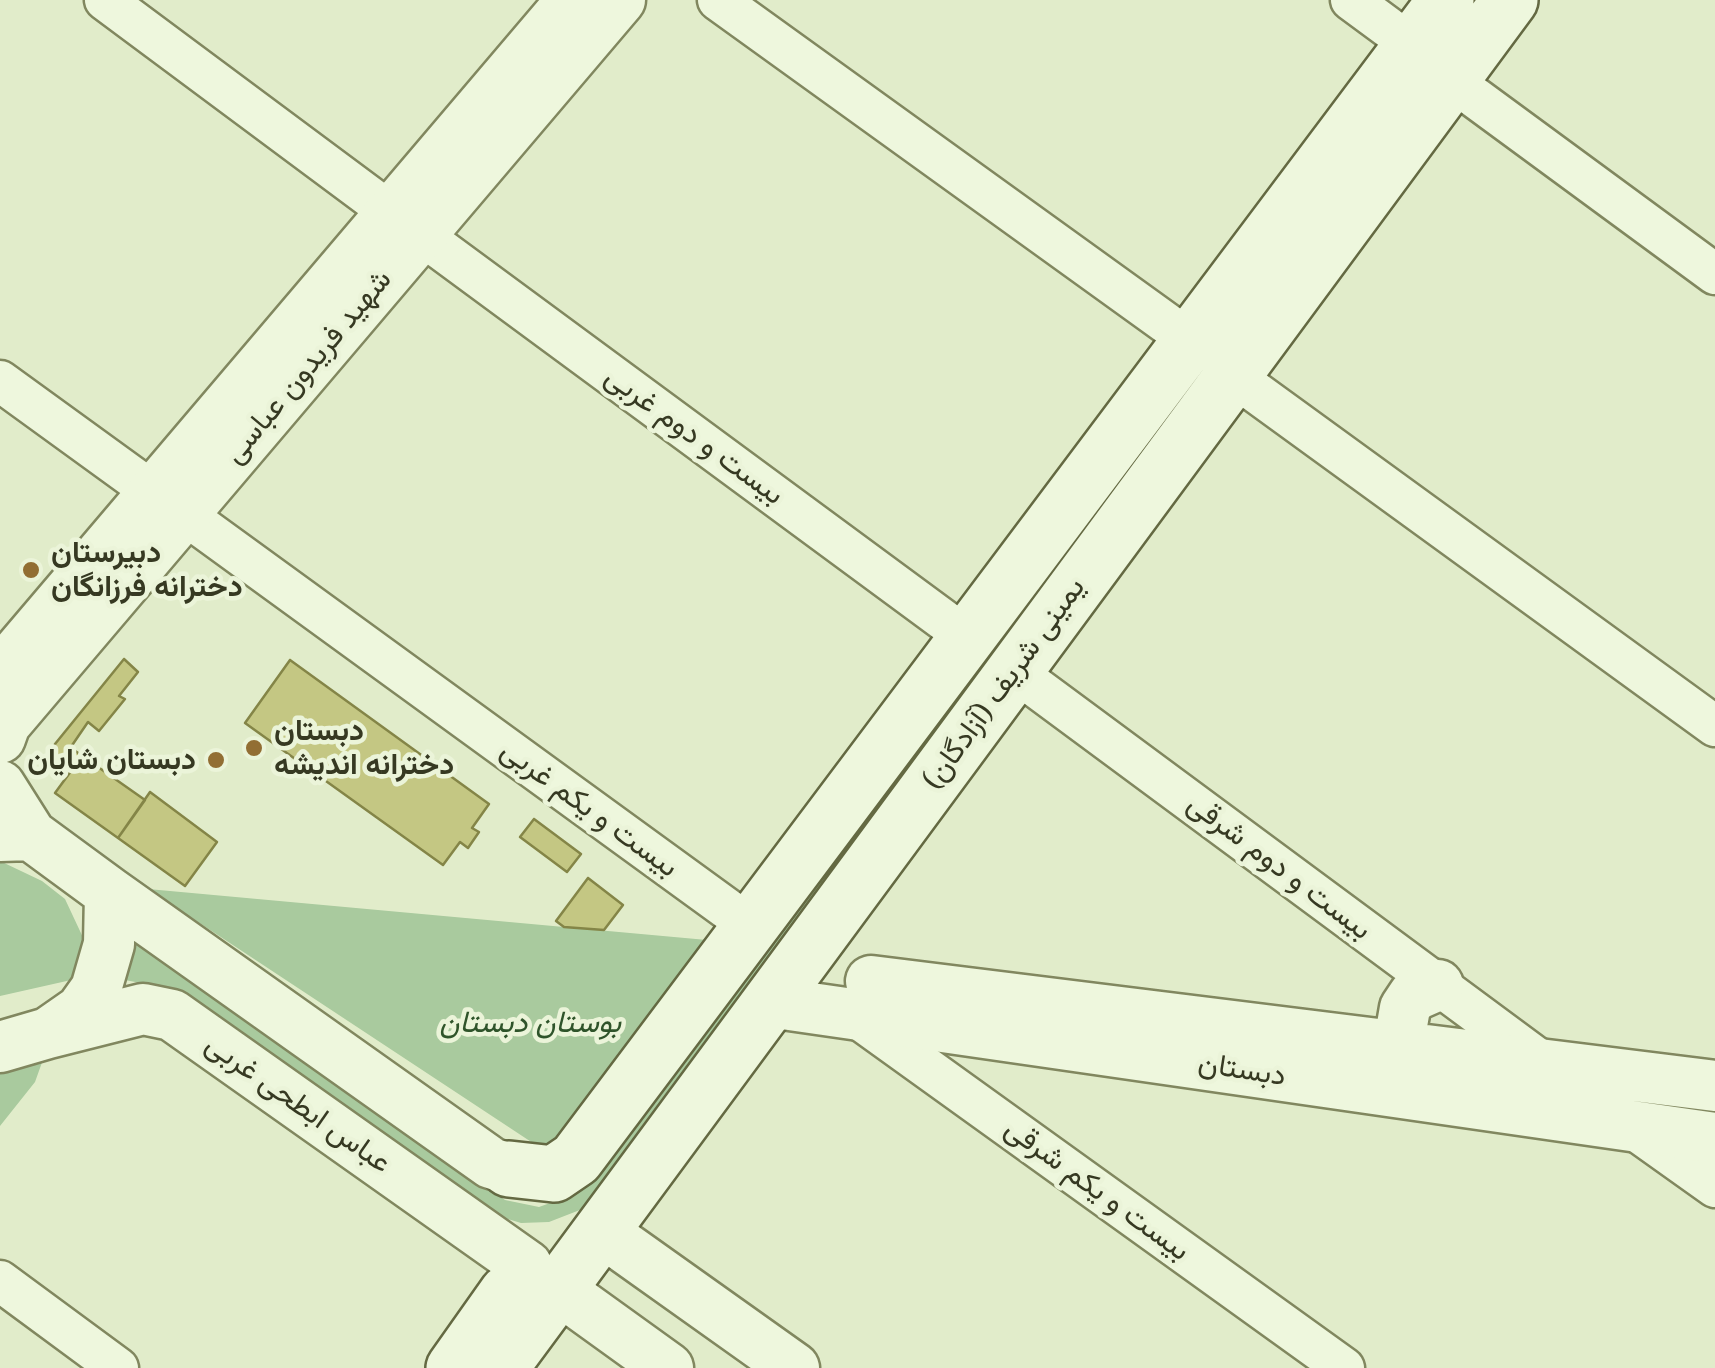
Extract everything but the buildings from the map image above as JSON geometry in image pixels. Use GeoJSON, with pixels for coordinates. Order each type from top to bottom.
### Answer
{"type":"FeatureCollection","features":[{"type":"Feature","properties":{"kind":"main road","name":"یمینی شریف (آزادگان)"},"geometry":{"type":"LineString","coordinates":[[454,1368],[542,1277],[600,1230],[1232,375],[1432,62],[1446,0]]}},
{"type":"Feature","properties":{"kind":"main road","name":"یمینی شریف (آزادگان)"},"geometry":{"type":"LineString","coordinates":[[509,1170],[554,1174],[576,1159],[1190,341],[1432,62],[1510,0]]}},
{"type":"Feature","properties":{"kind":"main road","name":"یمینی شریف (آزادگان)"},"geometry":{"type":"LineString","coordinates":[[500,1368],[542,1277]]}},
{"type":"Feature","properties":{"kind":"street","name":"بیست و دوم غربی"},"geometry":{"type":"LineString","coordinates":[[105,0],[968,638]]}},
{"type":"Feature","properties":{"kind":"street","name":"شهید فریدون عباسی"},"geometry":{"type":"LineString","coordinates":[[0,738],[5,724],[169,503],[405,223],[572,0]]}},
{"type":"Feature","properties":{"kind":"street","name":"شهید فریدون عباسی"},"geometry":{"type":"LineString","coordinates":[[405,223],[620,0]]}},
{"type":"Feature","properties":{"kind":"street"},"geometry":{"type":"LineString","coordinates":[[718,0],[1190,341]]}},
{"type":"Feature","properties":{"kind":"street"},"geometry":{"type":"LineString","coordinates":[[1351,0],[1715,274]]}},
{"type":"Feature","properties":{"kind":"street"},"geometry":{"type":"LineString","coordinates":[[1232,375],[1715,726]]}},
{"type":"Feature","properties":{"kind":"street","name":"بیست و یکم غربی"},"geometry":{"type":"LineString","coordinates":[[0,381],[752,927]]}},
{"type":"Feature","properties":{"kind":"street","name":"شهید فریدون عباسی"},"geometry":{"type":"LineString","coordinates":[[0,672],[169,503]]}},
{"type":"Feature","properties":{"kind":"street","name":"بیست و دوم شرقی"},"geometry":{"type":"LineString","coordinates":[[1014,671],[1544,1064]]}},
{"type":"Feature","properties":{"kind":"street"},"geometry":{"type":"LineString","coordinates":[[0,786],[16,836],[110,893],[491,1163],[509,1170]]}},
{"type":"Feature","properties":{"kind":"street"},"geometry":{"type":"LineString","coordinates":[[48,1032],[81,1010],[96,988],[109,944],[110,893]]}},
{"type":"Feature","properties":{"kind":"street"},"geometry":{"type":"LineString","coordinates":[[1416,1048],[1406,1042],[1401,1031],[1404,1008],[1413,996],[1438,985]]}},
{"type":"Feature","properties":{"kind":"street","name":"دبستان"},"geometry":{"type":"LineString","coordinates":[[780,987],[911,1003],[1416,1048],[1715,1086]]}},
{"type":"Feature","properties":{"kind":"street","name":"دبستان"},"geometry":{"type":"LineString","coordinates":[[780,987],[850,1013],[911,1003],[1635,1130],[1715,1138]]}},
{"type":"Feature","properties":{"kind":"street","name":"عباس ابطحی غربی"},"geometry":{"type":"LineString","coordinates":[[0,1047],[144,1010],[172,1015],[668,1368]]}},
{"type":"Feature","properties":{"kind":"street","name":"بیست و یکم شرقی"},"geometry":{"type":"LineString","coordinates":[[850,1013],[1344,1368]]}},
{"type":"Feature","properties":{"kind":"street"},"geometry":{"type":"LineString","coordinates":[[1544,1064],[1715,1187]]}},
{"type":"Feature","properties":{"kind":"street"},"geometry":{"type":"LineString","coordinates":[[600,1230],[794,1368]]}},
{"type":"Feature","properties":{"kind":"street"},"geometry":{"type":"LineString","coordinates":[[0,1281],[118,1368]]}},
{"type":"Feature","properties":{"kind":"green space"},"geometry":{"type":"Polygon","coordinates":[[[1464,0],[1487,0],[585,1208],[549,1222],[521,1223],[498,1216],[205,1007],[171,989],[125,980],[130,940],[141,934],[505,1200],[539,1207],[572,1195],[600,1173],[1464,0]]]}},
{"type":"Feature","properties":{"kind":"green space"},"geometry":{"type":"Polygon","coordinates":[[[0,861],[42,881],[65,899],[87,946],[80,978],[0,996],[0,861]]]}},
{"type":"Feature","properties":{"kind":"green space","name":"بوستان دبستان"},"geometry":{"type":"Polygon","coordinates":[[[148,889],[564,927],[718,941],[551,1155],[148,889]]]}},
{"type":"Feature","properties":{"kind":"green space"},"geometry":{"type":"Polygon","coordinates":[[[45,1054],[35,1082],[0,1126],[0,1066],[45,1054]]]}},
{"type":"Feature","properties":{"kind":"place","name":"دبیرستان دخترانه فرزانگان"},"geometry":{"type":"Point","coordinates":[31,570]}},
{"type":"Feature","properties":{"kind":"place","name":"دبستان دخترانه اندیشه"},"geometry":{"type":"Point","coordinates":[254,748]}},
{"type":"Feature","properties":{"kind":"place","name":"دبستان شایان"},"geometry":{"type":"Point","coordinates":[216,760]}}]}
